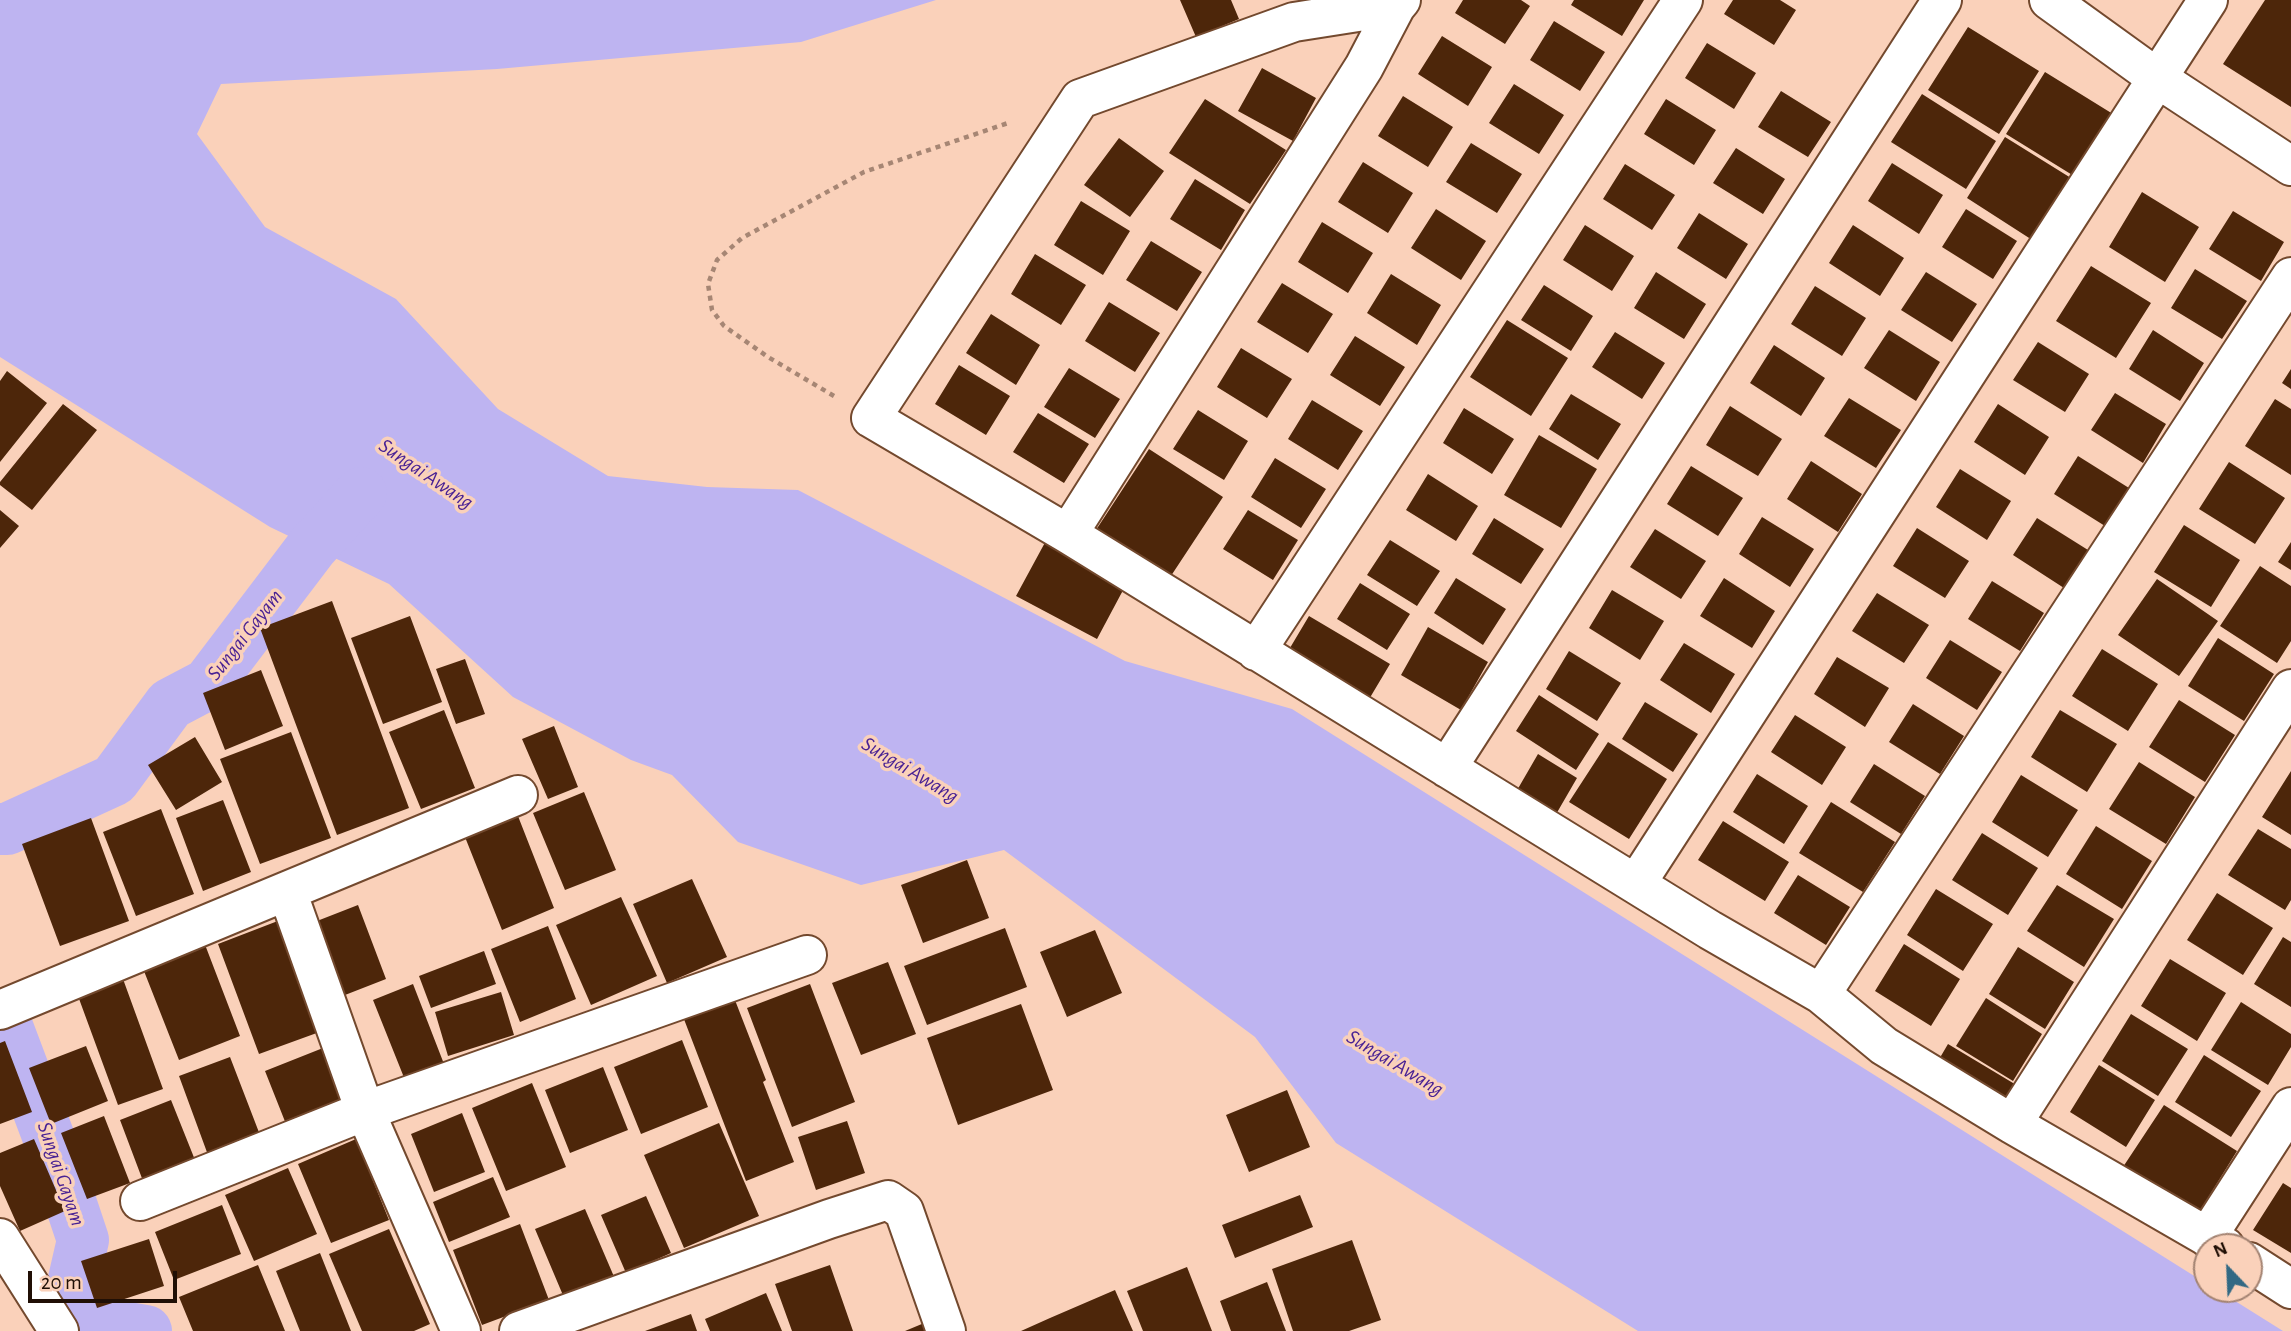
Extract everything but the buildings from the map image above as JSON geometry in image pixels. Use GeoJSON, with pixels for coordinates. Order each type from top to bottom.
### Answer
{"type":"FeatureCollection","features":[{"type":"Feature","properties":{"kind":"street"},"geometry":{"type":"LineString","coordinates":[[1256,650],[1683,0]]}},
{"type":"Feature","properties":{"kind":"street"},"geometry":{"type":"LineString","coordinates":[[1447,768],[1942,0]]}},
{"type":"Feature","properties":{"kind":"street"},"geometry":{"type":"LineString","coordinates":[[2049,0],[2157,78],[2291,166]]}},
{"type":"Feature","properties":{"kind":"street"},"geometry":{"type":"LineString","coordinates":[[1636,884],[2208,0]]}},
{"type":"Feature","properties":{"kind":"street"},"geometry":{"type":"LineString","coordinates":[[1068,534],[1364,67],[1399,3]]}},
{"type":"Feature","properties":{"kind":"street"},"geometry":{"type":"LineString","coordinates":[[1399,3],[1294,22],[1080,99],[871,418],[1068,534],[1710,930],[1821,994],[1884,1046],[2200,1233]]}},
{"type":"Feature","properties":{"kind":"street"},"geometry":{"type":"LineString","coordinates":[[1821,994],[2291,277]]}},
{"type":"Feature","properties":{"kind":"street"},"geometry":{"type":"LineString","coordinates":[[2012,1124],[2291,689]]}},
{"type":"Feature","properties":{"kind":"street"},"geometry":{"type":"LineString","coordinates":[[0,1010],[518,795]]}},
{"type":"Feature","properties":{"kind":"street"},"geometry":{"type":"LineString","coordinates":[[287,891],[365,1111],[461,1331]]}},
{"type":"Feature","properties":{"kind":"street"},"geometry":{"type":"LineString","coordinates":[[139,1201],[365,1111],[807,955]]}},
{"type":"Feature","properties":{"kind":"street"},"geometry":{"type":"LineString","coordinates":[[2221,1233],[2291,1107]]}},
{"type":"Feature","properties":{"kind":"street"},"geometry":{"type":"LineString","coordinates":[[519,1331],[888,1200],[904,1211],[946,1331]]}},
{"type":"Feature","properties":{"kind":"street"},"geometry":{"type":"LineString","coordinates":[[0,1238],[59,1331]]}},
{"type":"Feature","properties":{"kind":"street"},"geometry":{"type":"LineString","coordinates":[[2263,1271],[2291,1289]]}},
{"type":"Feature","properties":{"kind":"path"},"geometry":{"type":"LineString","coordinates":[[871,418],[768,357],[724,326],[712,310],[708,284],[717,260],[742,239],[864,172],[1080,99]]}},
{"type":"Feature","properties":{"kind":"water","name":"Sungai Awang"},"geometry":{"type":"Polygon","coordinates":[[[0,0],[936,0],[801,42],[497,69],[221,84],[197,134],[265,227],[396,299],[498,409],[608,476],[707,487],[798,490],[1125,661],[1292,709],[2193,1275],[2193,1303],[2238,1303],[2283,1331],[1638,1331],[1336,1143],[1255,1037],[1004,850],[861,885],[738,842],[672,775],[631,760],[513,697],[389,584],[270,527],[0,357],[0,0]]]}},
{"type":"Feature","properties":{"kind":"waterway","name":"Sungai Gayam"},"geometry":{"type":"LineString","coordinates":[[0,829],[7,829],[114,780],[170,704],[208,684],[312,547],[361,493]]}},
{"type":"Feature","properties":{"kind":"waterway","name":"Sungai Gayam"},"geometry":{"type":"LineString","coordinates":[[0,1020],[6,1024],[50,1141],[83,1240],[72,1288],[106,1324],[146,1331]]}}]}
